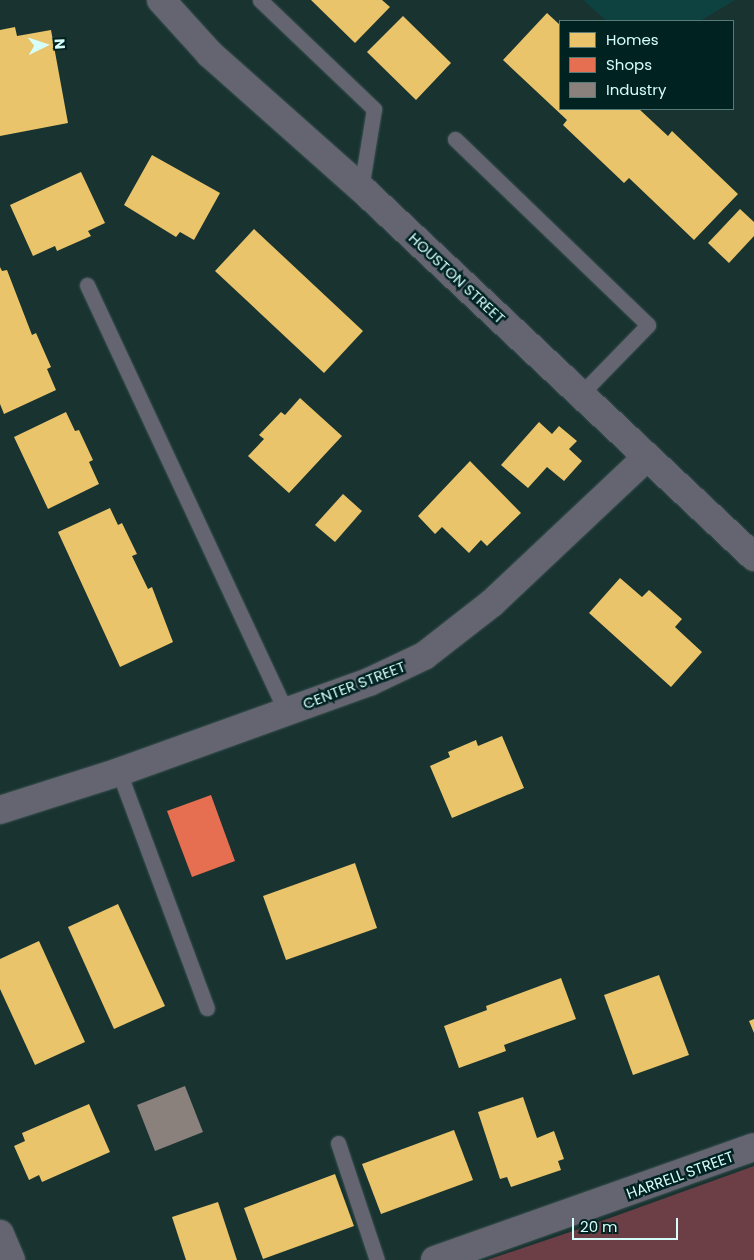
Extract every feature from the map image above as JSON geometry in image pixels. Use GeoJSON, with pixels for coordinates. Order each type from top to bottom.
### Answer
{"type":"FeatureCollection","features":[{"type":"Feature","properties":{"kind":"street","name":"HOUSTON STREET"},"geometry":{"type":"LineString","coordinates":[[161,0],[210,54],[361,188],[754,557]]}},
{"type":"Feature","properties":{"kind":"street","name":"CENTER STREET"},"geometry":{"type":"LineString","coordinates":[[0,810],[119,772],[369,682],[424,656],[492,603],[647,457]]}},
{"type":"Feature","properties":{"kind":"street","name":"HARRELL STREET"},"geometry":{"type":"LineString","coordinates":[[435,1260],[754,1147]]}},
{"type":"Feature","properties":{"kind":"street"},"geometry":{"type":"LineString","coordinates":[[0,1234],[11,1260]]}},
{"type":"Feature","properties":{"kind":"lane"},"geometry":{"type":"LineString","coordinates":[[260,0],[374,109],[361,188]]}},
{"type":"Feature","properties":{"kind":"lane"},"geometry":{"type":"LineString","coordinates":[[455,139],[648,326],[581,394]]}},
{"type":"Feature","properties":{"kind":"lane"},"geometry":{"type":"LineString","coordinates":[[87,285],[286,711]]}},
{"type":"Feature","properties":{"kind":"lane"},"geometry":{"type":"LineString","coordinates":[[119,772],[207,1008]]}},
{"type":"Feature","properties":{"kind":"lane"},"geometry":{"type":"LineString","coordinates":[[338,1143],[377,1260]]}},
{"type":"Feature","properties":{"kind":"shaded area"},"geometry":{"type":"Polygon","coordinates":[[[583,0],[735,0],[702,20],[606,20],[583,0]]]}},
{"type":"Feature","properties":{"kind":"shaded area"},"geometry":{"type":"Polygon","coordinates":[[[754,1166],[754,1260],[487,1260],[585,1227],[754,1166]]]}},
{"type":"Feature","properties":{"kind":"building: Homes"},"geometry":{"type":"Polygon","coordinates":[[[311,0],[382,0],[390,7],[355,43],[311,0]]]}},
{"type":"Feature","properties":{"kind":"building: Homes"},"geometry":{"type":"Polygon","coordinates":[[[547,13],[559,24],[559,110],[640,110],[668,136],[672,131],[738,194],[694,240],[629,178],[624,183],[563,125],[567,120],[503,60],[547,13]]]}},
{"type":"Feature","properties":{"kind":"building: Homes"},"geometry":{"type":"Polygon","coordinates":[[[403,16],[451,63],[416,100],[367,52],[403,16]]]}},
{"type":"Feature","properties":{"kind":"building: Homes"},"geometry":{"type":"Polygon","coordinates":[[[15,27],[17,36],[51,30],[68,123],[0,136],[0,30],[15,27]]]}},
{"type":"Feature","properties":{"kind":"building: Homes"},"geometry":{"type":"Polygon","coordinates":[[[152,155],[220,193],[194,240],[180,232],[176,237],[124,205],[152,155]]]}},
{"type":"Feature","properties":{"kind":"building: Homes"},"geometry":{"type":"Polygon","coordinates":[[[81,172],[105,223],[88,231],[91,236],[57,251],[55,246],[33,256],[10,205],[81,172]]]}},
{"type":"Feature","properties":{"kind":"building: Homes"},"geometry":{"type":"Polygon","coordinates":[[[740,209],[754,222],[754,236],[729,263],[708,243],[740,209]]]}},
{"type":"Feature","properties":{"kind":"building: Homes"},"geometry":{"type":"Polygon","coordinates":[[[254,229],[363,331],[324,373],[215,271],[254,229]]]}},
{"type":"Feature","properties":{"kind":"building: Homes"},"geometry":{"type":"Polygon","coordinates":[[[0,267],[2,271],[7,270],[32,335],[36,333],[51,367],[47,369],[56,390],[4,414],[0,404],[0,267]]]}},
{"type":"Feature","properties":{"kind":"building: Homes"},"geometry":{"type":"Polygon","coordinates":[[[300,398],[342,436],[289,493],[248,456],[264,439],[259,435],[281,412],[285,415],[300,398]]]}},
{"type":"Feature","properties":{"kind":"building: Homes"},"geometry":{"type":"Polygon","coordinates":[[[66,412],[75,431],[79,430],[93,460],[89,462],[99,484],[48,509],[14,437],[66,412]]]}},
{"type":"Feature","properties":{"kind":"building: Homes"},"geometry":{"type":"Polygon","coordinates":[[[539,422],[552,434],[559,426],[577,441],[569,449],[582,461],[564,481],[547,467],[528,488],[501,465],[539,422]]]}},
{"type":"Feature","properties":{"kind":"building: Homes"},"geometry":{"type":"Polygon","coordinates":[[[470,461],[521,513],[487,546],[481,540],[469,553],[442,527],[435,534],[418,516],[470,461]]]}},
{"type":"Feature","properties":{"kind":"building: Homes"},"geometry":{"type":"Polygon","coordinates":[[[343,494],[362,511],[335,542],[315,525],[343,494]]]}},
{"type":"Feature","properties":{"kind":"building: Homes"},"geometry":{"type":"Polygon","coordinates":[[[110,508],[118,525],[122,523],[137,554],[132,556],[148,589],[152,587],[173,642],[120,667],[58,532],[110,508]]]}},
{"type":"Feature","properties":{"kind":"building: Homes"},"geometry":{"type":"Polygon","coordinates":[[[620,578],[642,597],[649,590],[682,619],[675,627],[702,652],[671,687],[589,613],[620,578]]]}},
{"type":"Feature","properties":{"kind":"building: Homes"},"geometry":{"type":"Polygon","coordinates":[[[502,736],[524,788],[452,818],[430,766],[450,757],[448,752],[476,740],[478,746],[502,736]]]}},
{"type":"Feature","properties":{"kind":"building: Homes"},"geometry":{"type":"Polygon","coordinates":[[[355,863],[377,928],[286,960],[263,896],[355,863]]]}},
{"type":"Feature","properties":{"kind":"building: Homes"},"geometry":{"type":"Polygon","coordinates":[[[118,904],[165,1006],[114,1029],[68,927],[118,904]]]}},
{"type":"Feature","properties":{"kind":"building: Homes"},"geometry":{"type":"Polygon","coordinates":[[[39,941],[85,1042],[35,1065],[0,989],[0,959],[39,941]]]}},
{"type":"Feature","properties":{"kind":"building: Homes"},"geometry":{"type":"Polygon","coordinates":[[[659,975],[689,1055],[633,1075],[604,995],[659,975]]]}},
{"type":"Feature","properties":{"kind":"building: Homes"},"geometry":{"type":"Polygon","coordinates":[[[561,978],[576,1019],[504,1045],[506,1051],[459,1068],[444,1026],[487,1010],[486,1006],[561,978]]]}},
{"type":"Feature","properties":{"kind":"building: Homes"},"geometry":{"type":"Polygon","coordinates":[[[754,1019],[754,1033],[749,1021],[754,1019]]]}},
{"type":"Feature","properties":{"kind":"building: Homes"},"geometry":{"type":"Polygon","coordinates":[[[523,1097],[537,1138],[554,1131],[564,1159],[558,1161],[561,1170],[511,1187],[507,1177],[500,1179],[478,1112],[523,1097]]]}},
{"type":"Feature","properties":{"kind":"building: Homes"},"geometry":{"type":"Polygon","coordinates":[[[89,1104],[110,1152],[42,1182],[39,1175],[29,1180],[14,1146],[25,1141],[22,1133],[89,1104]]]}},
{"type":"Feature","properties":{"kind":"building: Homes"},"geometry":{"type":"Polygon","coordinates":[[[454,1130],[473,1180],[381,1214],[362,1164],[454,1130]]]}},
{"type":"Feature","properties":{"kind":"building: Homes"},"geometry":{"type":"Polygon","coordinates":[[[335,1174],[354,1226],[263,1259],[244,1208],[335,1174]]]}},
{"type":"Feature","properties":{"kind":"building: Homes"},"geometry":{"type":"Polygon","coordinates":[[[218,1202],[237,1260],[186,1260],[172,1217],[218,1202]]]}},
{"type":"Feature","properties":{"kind":"building: Shops"},"geometry":{"type":"Polygon","coordinates":[[[211,795],[235,861],[192,877],[167,811],[211,795]]]}},
{"type":"Feature","properties":{"kind":"building: Industry"},"geometry":{"type":"Polygon","coordinates":[[[185,1086],[203,1132],[155,1151],[137,1105],[185,1086]]]}}]}
